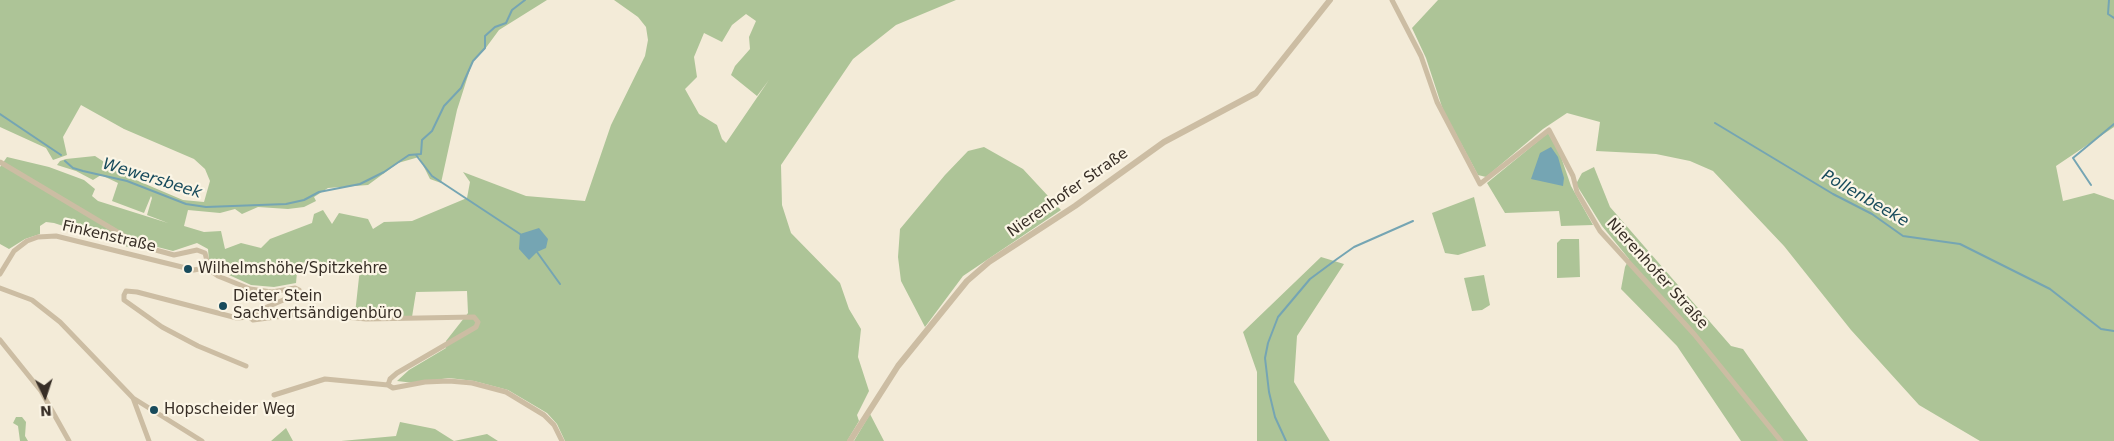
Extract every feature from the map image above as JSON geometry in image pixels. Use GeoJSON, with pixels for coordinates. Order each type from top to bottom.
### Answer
{"type":"FeatureCollection","features":[{"type":"Feature","properties":{"kind":"street","name":"Nierenhofer Straße"},"geometry":{"type":"LineString","coordinates":[[850,441],[898,366],[967,281],[989,262],[1075,206],[1164,142],[1256,93],[1330,0]]}},
{"type":"Feature","properties":{"kind":"street","name":"Nierenhofer Straße"},"geometry":{"type":"LineString","coordinates":[[1392,0],[1421,56],[1437,102],[1480,184],[1548,130],[1573,176],[1577,192],[1600,231],[1694,334],[1781,441]]}},
{"type":"Feature","properties":{"kind":"street"},"geometry":{"type":"LineString","coordinates":[[0,162],[141,246],[170,255],[201,250],[207,257],[205,267],[218,276],[250,289],[272,292],[295,288],[299,290],[297,294],[251,314],[249,317]]}},
{"type":"Feature","properties":{"kind":"street","name":"Finkenstraße"},"geometry":{"type":"LineString","coordinates":[[0,274],[14,251],[27,241],[56,236],[197,271],[205,267]]}},
{"type":"Feature","properties":{"kind":"street"},"geometry":{"type":"LineString","coordinates":[[0,288],[16,293],[43,306],[133,398],[202,441]]}},
{"type":"Feature","properties":{"kind":"street"},"geometry":{"type":"LineString","coordinates":[[246,366],[198,346],[162,328],[124,300],[124,294],[126,291],[137,292],[237,318],[249,317],[253,320],[306,313],[366,319],[474,317],[478,322],[476,326],[397,374],[390,379],[388,385]]}},
{"type":"Feature","properties":{"kind":"street"},"geometry":{"type":"LineString","coordinates":[[0,340],[40,391],[69,441]]}},
{"type":"Feature","properties":{"kind":"street"},"geometry":{"type":"LineString","coordinates":[[274,395],[325,379],[388,385],[393,388],[425,382],[449,381],[472,384],[506,392],[544,415],[554,426],[562,441]]}},
{"type":"Feature","properties":{"kind":"street"},"geometry":{"type":"LineString","coordinates":[[133,398],[149,441]]}},
{"type":"Feature","properties":{"kind":"green space"},"geometry":{"type":"Polygon","coordinates":[[[0,0],[547,0],[499,30],[485,49],[473,60],[457,110],[441,183],[430,179],[419,157],[398,163],[368,185],[328,188],[314,197],[316,201],[304,207],[288,209],[258,207],[242,214],[235,209],[220,213],[188,210],[184,226],[204,232],[221,231],[225,249],[241,243],[261,248],[270,239],[312,223],[314,214],[323,210],[332,224],[339,213],[368,219],[373,229],[384,222],[412,221],[467,198],[470,182],[463,172],[526,196],[585,201],[611,125],[645,56],[648,40],[646,27],[638,17],[614,0],[956,0],[896,25],[853,59],[781,165],[782,205],[791,233],[840,283],[849,309],[861,329],[858,357],[869,391],[857,415],[859,421],[847,441],[565,441],[557,424],[547,413],[508,390],[474,381],[449,378],[414,383],[397,381],[409,370],[446,348],[446,341],[468,313],[467,291],[416,292],[412,317],[355,314],[360,268],[298,262],[296,283],[274,287],[251,285],[218,270],[209,261],[208,249],[197,243],[173,251],[142,243],[131,248],[46,222],[40,226],[40,234],[25,239],[9,249],[0,244],[0,167],[7,157],[49,167],[84,180],[95,189],[92,196],[98,201],[168,223],[147,215],[151,196],[144,213],[112,201],[118,183],[101,175],[93,180],[76,171],[57,165],[60,161],[66,159],[95,156],[124,175],[183,200],[204,202],[210,181],[205,169],[194,159],[124,129],[81,105],[63,137],[67,155],[53,160],[46,148],[0,127],[0,0]],[[746,14],[732,25],[722,42],[704,33],[694,57],[697,77],[685,89],[699,114],[717,125],[722,139],[726,143],[769,80],[757,96],[731,75],[735,66],[750,49],[749,37],[756,21],[746,14]]]}},
{"type":"Feature","properties":{"kind":"green space"},"geometry":{"type":"Polygon","coordinates":[[[1438,0],[2114,0],[2114,127],[2056,166],[2063,201],[2094,193],[2114,200],[2114,441],[1980,441],[1919,405],[1851,330],[1784,246],[1713,171],[1690,161],[1656,154],[1596,151],[1600,122],[1567,113],[1543,129],[1486,177],[1478,175],[1443,110],[1426,58],[1412,28],[1438,0]]]}},
{"type":"Feature","properties":{"kind":"green space"},"geometry":{"type":"Polygon","coordinates":[[[1548,133],[1560,154],[1571,186],[1593,225],[1561,226],[1559,211],[1505,213],[1487,183],[1548,133]]]}},
{"type":"Feature","properties":{"kind":"green space"},"geometry":{"type":"Polygon","coordinates":[[[984,147],[1023,169],[1061,210],[963,276],[925,327],[901,281],[898,257],[900,229],[945,175],[968,151],[984,147]]]}},
{"type":"Feature","properties":{"kind":"green space"},"geometry":{"type":"Polygon","coordinates":[[[1594,167],[1610,207],[1731,346],[1743,349],[1808,441],[1741,441],[1677,346],[1621,289],[1625,267],[1629,259],[1602,226],[1576,184],[1582,173],[1594,167]]]}},
{"type":"Feature","properties":{"kind":"green space"},"geometry":{"type":"Polygon","coordinates":[[[1474,197],[1486,246],[1458,255],[1445,253],[1432,213],[1474,197]]]}},
{"type":"Feature","properties":{"kind":"green space"},"geometry":{"type":"Polygon","coordinates":[[[1561,239],[1579,239],[1580,277],[1557,278],[1557,243],[1561,239]]]}},
{"type":"Feature","properties":{"kind":"green space"},"geometry":{"type":"Polygon","coordinates":[[[1321,257],[1344,264],[1297,336],[1294,382],[1330,441],[1257,441],[1257,372],[1243,332],[1321,257]]]}},
{"type":"Feature","properties":{"kind":"green space"},"geometry":{"type":"Polygon","coordinates":[[[1484,275],[1490,305],[1482,310],[1472,311],[1464,278],[1484,275]]]}},
{"type":"Feature","properties":{"kind":"green space"},"geometry":{"type":"Polygon","coordinates":[[[870,414],[884,441],[854,441],[870,414]]]}},
{"type":"Feature","properties":{"kind":"green space"},"geometry":{"type":"Polygon","coordinates":[[[16,417],[22,417],[26,422],[25,436],[28,441],[20,441],[18,426],[13,423],[16,417]]]}},
{"type":"Feature","properties":{"kind":"green space"},"geometry":{"type":"Polygon","coordinates":[[[400,422],[435,429],[454,441],[341,441],[396,436],[400,422]]]}},
{"type":"Feature","properties":{"kind":"green space"},"geometry":{"type":"Polygon","coordinates":[[[286,428],[293,441],[271,441],[286,428]]]}},
{"type":"Feature","properties":{"kind":"green space"},"geometry":{"type":"Polygon","coordinates":[[[487,434],[498,441],[454,441],[487,434]]]}},
{"type":"Feature","properties":{"kind":"water"},"geometry":{"type":"Polygon","coordinates":[[[1551,147],[1558,157],[1564,178],[1563,186],[1531,179],[1540,153],[1551,147]]]}},
{"type":"Feature","properties":{"kind":"water"},"geometry":{"type":"Polygon","coordinates":[[[539,228],[548,239],[546,248],[537,252],[529,260],[519,249],[520,234],[539,228]]]}},
{"type":"Feature","properties":{"kind":"waterway","name":"Wewersbeek"},"geometry":{"type":"LineString","coordinates":[[65,161],[73,168],[127,181],[186,204],[206,207],[286,204],[304,200],[319,192],[360,184],[384,172],[409,155],[421,154],[422,140],[432,131],[444,106],[461,88],[473,61],[485,48],[485,36],[495,27],[506,23],[512,10],[525,0]]}},
{"type":"Feature","properties":{"kind":"waterway"},"geometry":{"type":"LineString","coordinates":[[2109,0],[2108,14],[2114,18]]}},
{"type":"Feature","properties":{"kind":"waterway","name":"Wewersbeek"},"geometry":{"type":"LineString","coordinates":[[0,114],[61,155]]}},
{"type":"Feature","properties":{"kind":"waterway","name":"Pollenbeeke"},"geometry":{"type":"LineString","coordinates":[[1715,123],[1833,194],[1872,214],[1903,236],[1960,244],[2050,289],[2101,329],[2114,331]]}},
{"type":"Feature","properties":{"kind":"waterway"},"geometry":{"type":"LineString","coordinates":[[2091,185],[2073,158],[2114,124]]}},
{"type":"Feature","properties":{"kind":"waterway"},"geometry":{"type":"LineString","coordinates":[[416,155],[432,176],[520,234]]}},
{"type":"Feature","properties":{"kind":"waterway"},"geometry":{"type":"LineString","coordinates":[[1286,441],[1275,417],[1269,392],[1265,358],[1268,343],[1278,317],[1310,279],[1337,259],[1354,247],[1413,221]]}},
{"type":"Feature","properties":{"kind":"waterway"},"geometry":{"type":"LineString","coordinates":[[537,252],[560,284]]}},
{"type":"Feature","properties":{"kind":"place","name":"Wilhelmshöhe/Spitzkehre"},"geometry":{"type":"Point","coordinates":[188,269]}},
{"type":"Feature","properties":{"kind":"place","name":"Dieter Stein Sachvertsändigenbüro"},"geometry":{"type":"Point","coordinates":[223,306]}},
{"type":"Feature","properties":{"kind":"place","name":"Hopscheider Weg"},"geometry":{"type":"Point","coordinates":[154,410]}}]}
